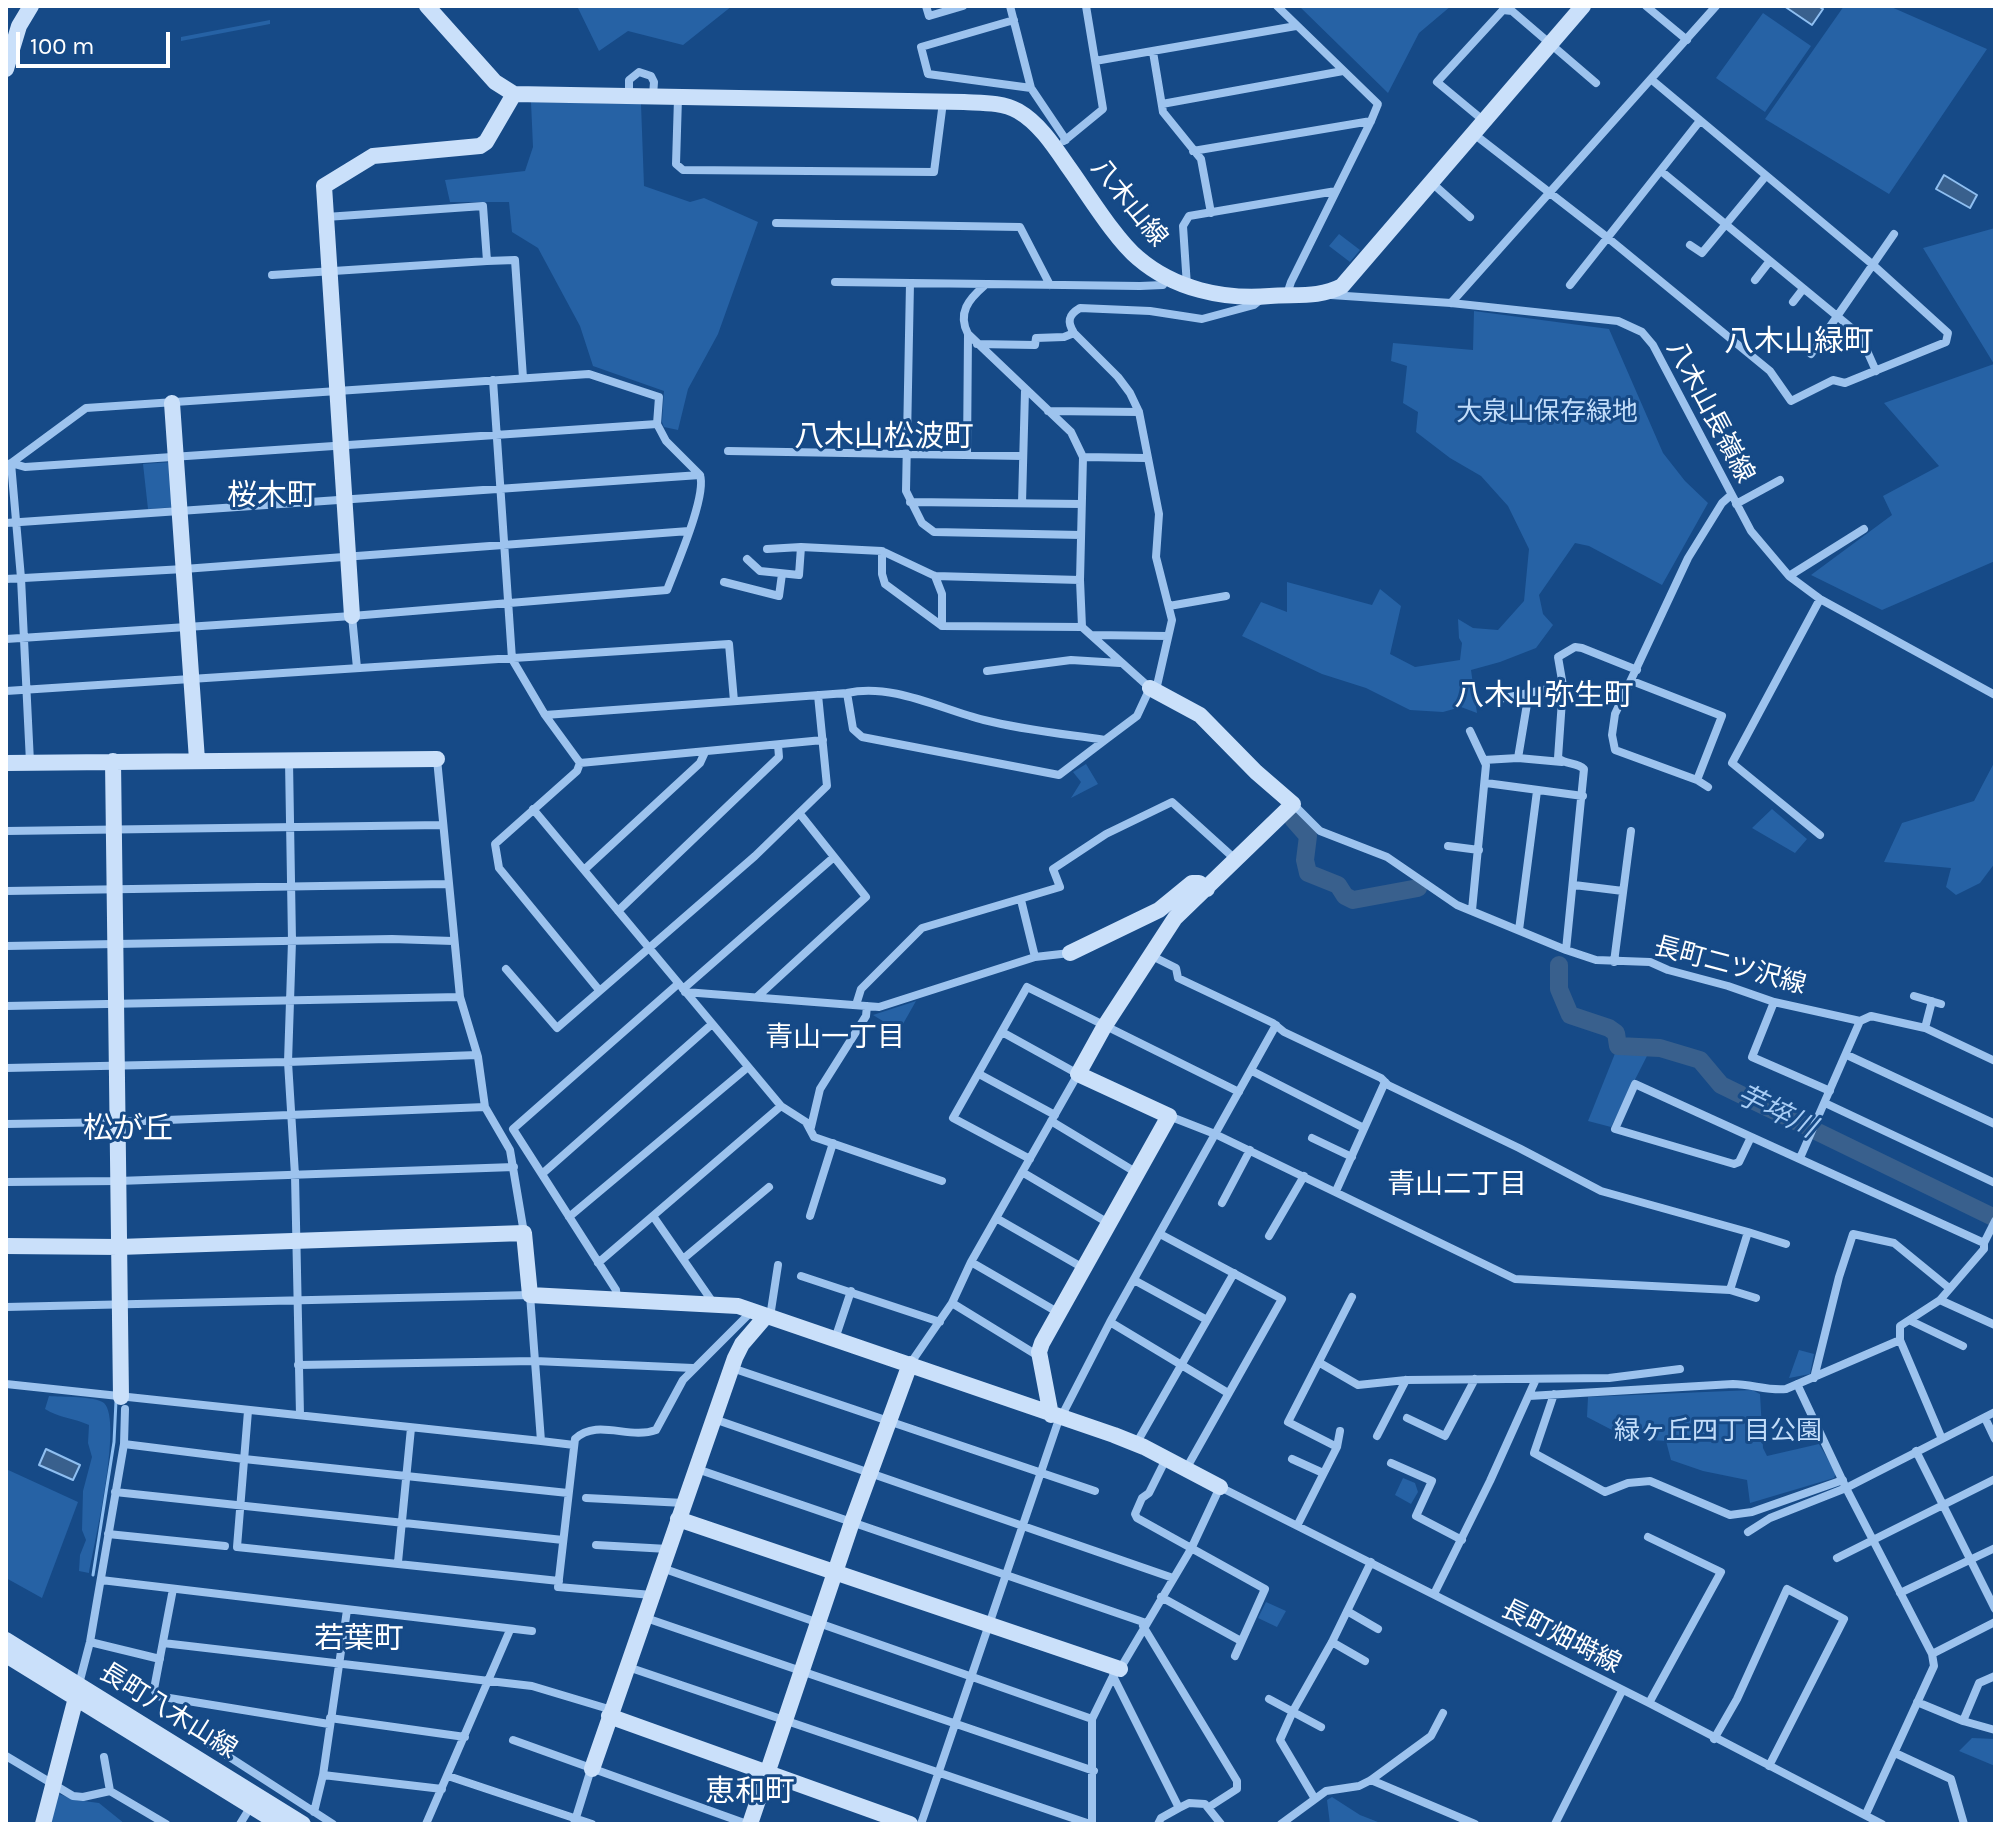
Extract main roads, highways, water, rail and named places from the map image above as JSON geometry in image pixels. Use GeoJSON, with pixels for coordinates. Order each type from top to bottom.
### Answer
{"type":"FeatureCollection","features":[{"type":"Feature","properties":{"kind":"waterway","name":"芋埣川"},"geometry":{"type":"LineString","coordinates":[[1293,819],[1308,836],[1305,860],[1308,873],[1338,885],[1345,896],[1353,900],[1418,888]]}},
{"type":"Feature","properties":{"kind":"waterway","name":"芋埣川"},"geometry":{"type":"LineString","coordinates":[[1559,965],[1559,989],[1570,1015],[1609,1028],[1616,1033],[1618,1046],[1660,1048],[1700,1060],[1721,1085],[1995,1218]]}},
{"type":"Feature","properties":{"kind":"waterway"},"geometry":{"type":"LineString","coordinates":[[93,1575],[114,1442],[116,1401]]}},
{"type":"Feature","properties":{"kind":"district","name":"八木山緑町"},"geometry":{"type":"Point","coordinates":[1799,342]}},
{"type":"Feature","properties":{"kind":"district","name":"八木山松波町"},"geometry":{"type":"Point","coordinates":[884,437]}},
{"type":"Feature","properties":{"kind":"district","name":"桜木町"},"geometry":{"type":"Point","coordinates":[272,496]}},
{"type":"Feature","properties":{"kind":"district","name":"八木山弥生町"},"geometry":{"type":"Point","coordinates":[1544,696]}},
{"type":"Feature","properties":{"kind":"district","name":"青山一丁目"},"geometry":{"type":"Point","coordinates":[835,1038]}},
{"type":"Feature","properties":{"kind":"district","name":"松が丘"},"geometry":{"type":"Point","coordinates":[128,1129]}},
{"type":"Feature","properties":{"kind":"district","name":"青山二丁目"},"geometry":{"type":"Point","coordinates":[1457,1185]}},
{"type":"Feature","properties":{"kind":"district","name":"若葉町"},"geometry":{"type":"Point","coordinates":[359,1639]}},
{"type":"Feature","properties":{"kind":"district","name":"恵和町"},"geometry":{"type":"Point","coordinates":[750,1792]}},
{"type":"Feature","properties":{"kind":"park label","name":"大泉山保存緑地"},"geometry":{"type":"Point","coordinates":[1547,413]}},
{"type":"Feature","properties":{"kind":"park label","name":"緑ヶ丘四丁目公園"},"geometry":{"type":"Point","coordinates":[1718,1432]}}]}
